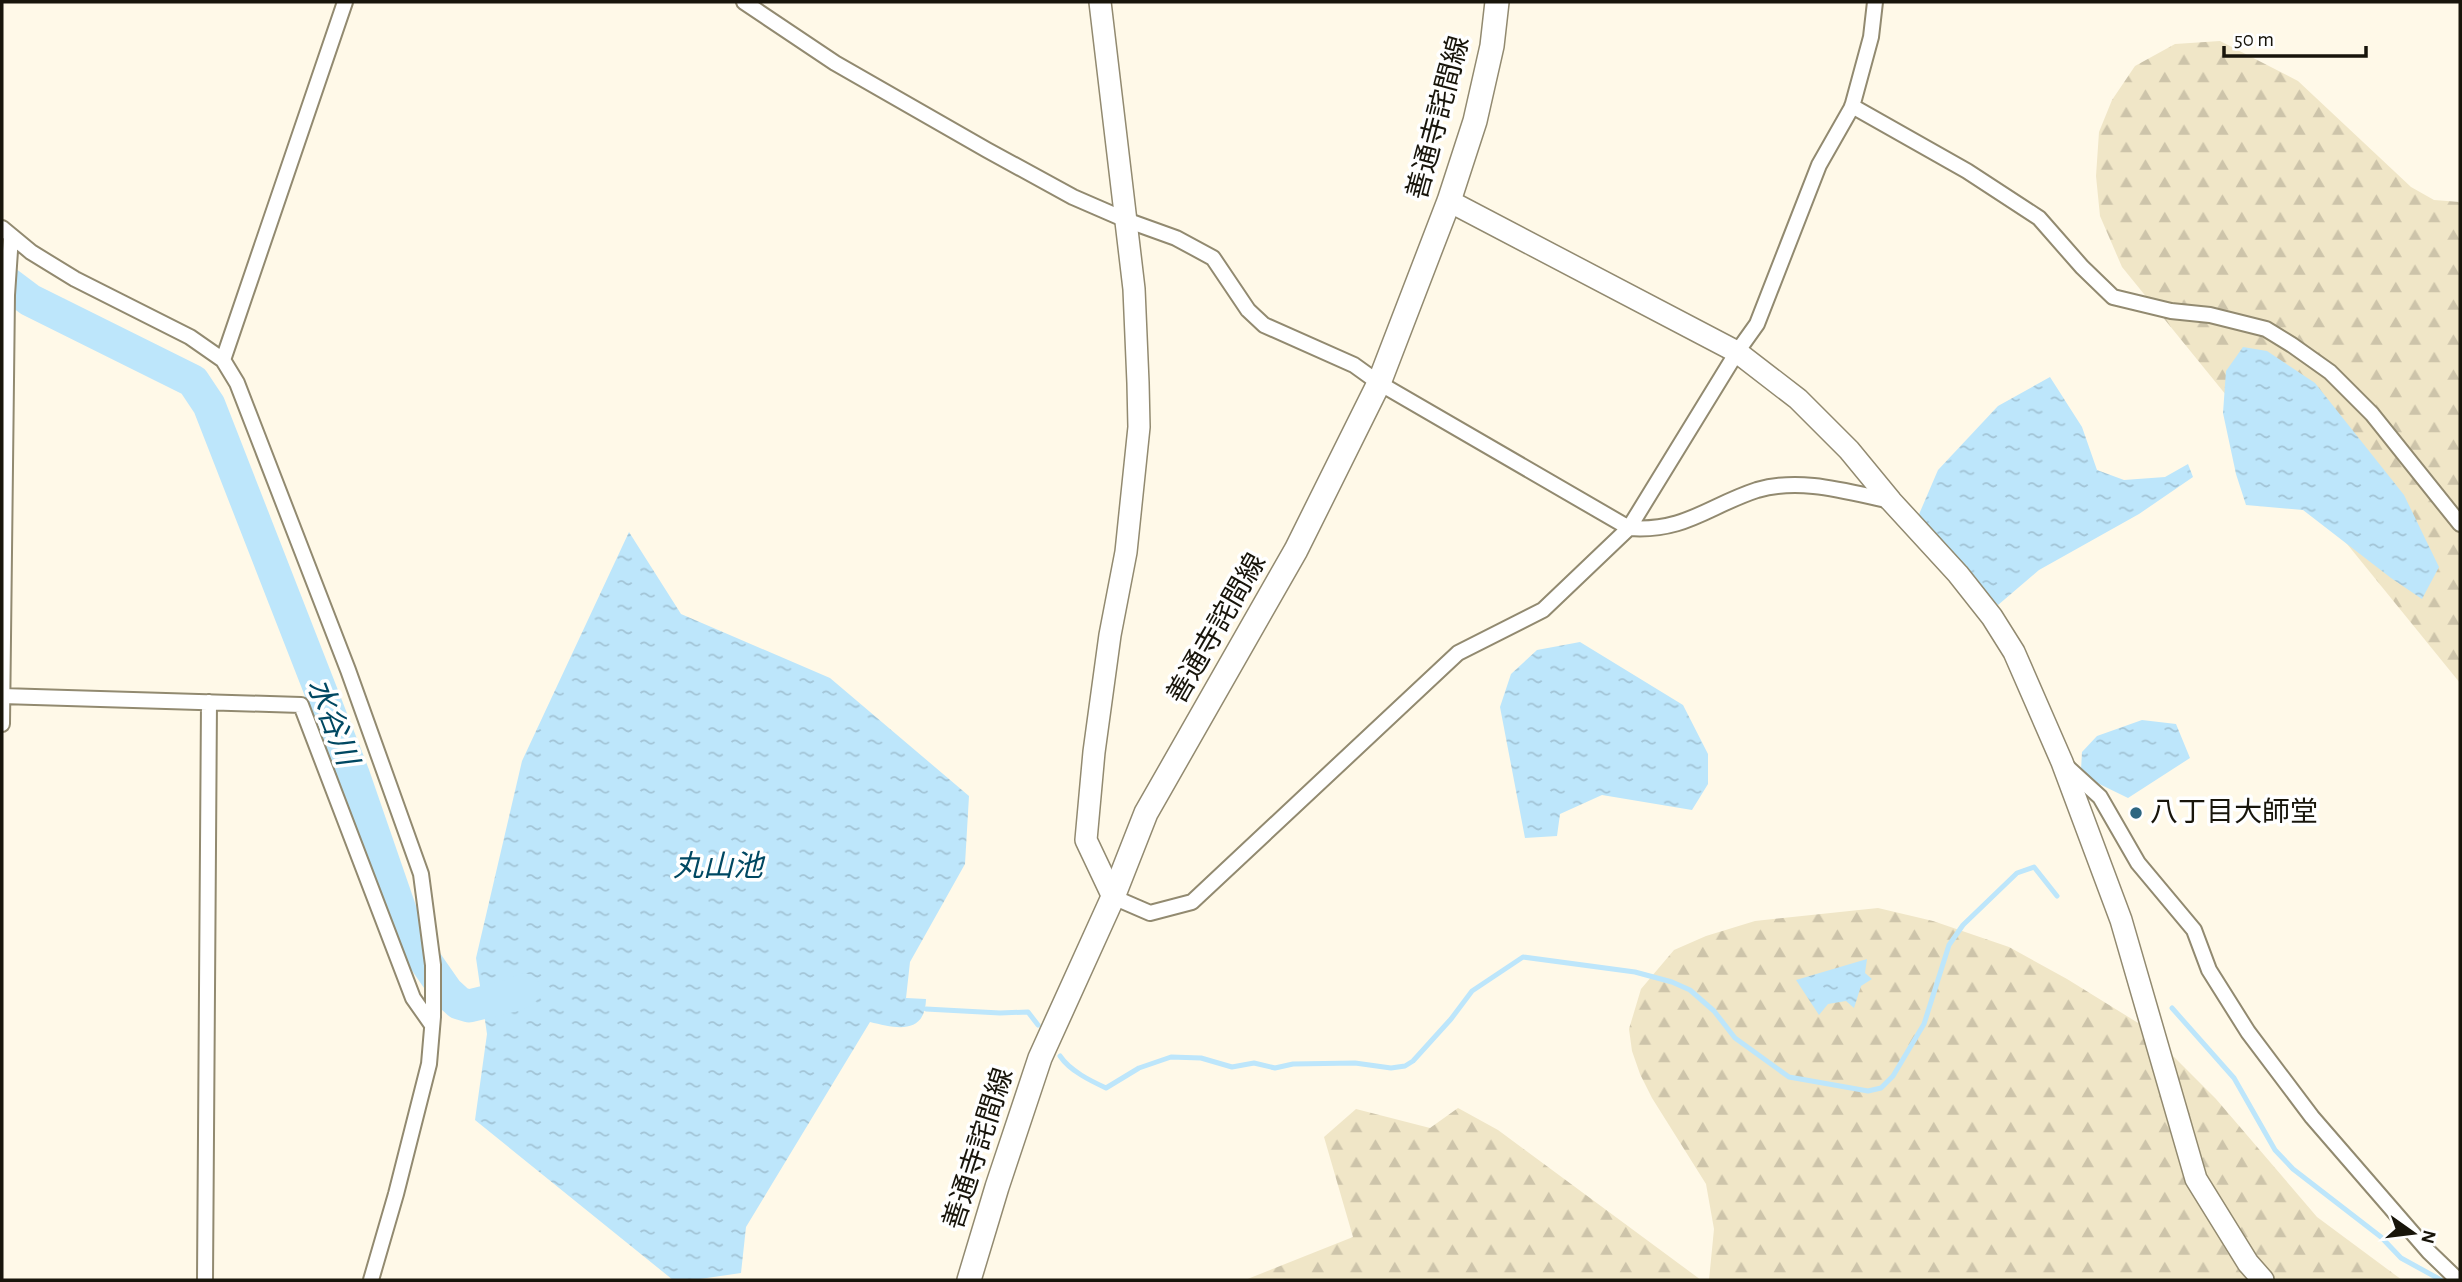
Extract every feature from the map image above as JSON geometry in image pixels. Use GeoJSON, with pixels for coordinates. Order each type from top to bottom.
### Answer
{"type":"FeatureCollection","features":[{"type":"Feature","properties":{"kind":"main road","name":"善通寺詫間線"},"geometry":{"type":"LineString","coordinates":[[969,1280],[993,1199],[1041,1058],[1113,897],[1146,813],[1296,550],[1380,383],[1449,201],[1475,121],[1492,46],[1497,2]]}},
{"type":"Feature","properties":{"kind":"street"},"geometry":{"type":"LineString","coordinates":[[223,360],[345,2]]}},
{"type":"Feature","properties":{"kind":"street"},"geometry":{"type":"LineString","coordinates":[[744,2],[835,64],[1073,197],[1176,238],[1213,258],[1248,310],[1264,325],[1353,365],[1629,528],[1651,530],[1678,524],[1757,490],[1784,485],[1812,485],[1891,501]]}},
{"type":"Feature","properties":{"kind":"street"},"geometry":{"type":"LineString","coordinates":[[1100,2],[1134,289],[1139,427],[1126,552],[1110,635],[1094,752],[1086,840],[1113,897],[1150,913],[1192,902],[1458,653],[1543,610],[1629,528],[1757,324],[1819,165],[1852,106],[1871,37],[1875,2]]}},
{"type":"Feature","properties":{"kind":"street"},"geometry":{"type":"LineString","coordinates":[[1852,106],[1967,171],[2039,218],[2082,267],[2113,296],[2171,311],[2210,315],[2266,329],[2292,345],[2330,372],[2372,414],[2460,524]]}},
{"type":"Feature","properties":{"kind":"street"},"geometry":{"type":"LineString","coordinates":[[1449,201],[1737,352],[1798,399],[1849,450],[1891,501],[1958,574],[1992,617],[2014,652],[2062,762],[2122,920],[2196,1179],[2248,1263],[2263,1280]]}},
{"type":"Feature","properties":{"kind":"street"},"geometry":{"type":"LineString","coordinates":[[6,232],[31,252],[75,279],[190,337],[223,360],[237,383],[348,670],[421,874],[433,964],[429,1064],[397,1194],[370,1280]]}},
{"type":"Feature","properties":{"kind":"street"},"geometry":{"type":"LineString","coordinates":[[2,724],[6,232]]}},
{"type":"Feature","properties":{"kind":"street"},"geometry":{"type":"LineString","coordinates":[[2,696],[301,705],[413,999],[432,1025]]}},
{"type":"Feature","properties":{"kind":"street"},"geometry":{"type":"LineString","coordinates":[[205,1280],[209,702]]}},
{"type":"Feature","properties":{"kind":"street"},"geometry":{"type":"LineString","coordinates":[[2062,762],[2100,797],[2138,863],[2194,930],[2209,970],[2241,1022],[2304,1107],[2429,1252],[2459,1280]]}},
{"type":"Feature","properties":{"kind":"green space"},"geometry":{"type":"Polygon","coordinates":[[[2220,41],[2298,81],[2411,187],[2434,200],[2460,202],[2460,683],[2122,267],[2100,216],[2096,176],[2099,132],[2112,100],[2135,66],[2175,44],[2220,41]]]}},
{"type":"Feature","properties":{"kind":"green space"},"geometry":{"type":"Polygon","coordinates":[[[1878,908],[1933,921],[2009,947],[2143,1026],[2216,1099],[2317,1217],[2402,1280],[1709,1280],[1714,1229],[1706,1184],[1652,1098],[1632,1051],[1629,1029],[1641,989],[1674,950],[1706,936],[1755,921],[1878,908]]]}},
{"type":"Feature","properties":{"kind":"green space"},"geometry":{"type":"Polygon","coordinates":[[[1458,1108],[1498,1130],[1701,1280],[1245,1280],[1353,1237],[1324,1137],[1356,1109],[1430,1128],[1458,1108]]]}},
{"type":"Feature","properties":{"kind":"water"},"geometry":{"type":"Polygon","coordinates":[[[2243,347],[2267,351],[2315,383],[2404,495],[2439,567],[2422,599],[2303,510],[2246,505],[2236,474],[2223,413],[2226,371],[2243,347]]]}},
{"type":"Feature","properties":{"kind":"water"},"geometry":{"type":"Polygon","coordinates":[[[2050,377],[2082,427],[2097,470],[2124,480],[2165,477],[2188,464],[2193,477],[2139,514],[2039,570],[1998,605],[1917,519],[1938,470],[1998,406],[2050,377]]]}},
{"type":"Feature","properties":{"kind":"water","name":"丸山池"},"geometry":{"type":"Polygon","coordinates":[[[629,532],[681,614],[830,678],[969,796],[965,864],[910,962],[906,998],[926,999],[920,1019],[907,1027],[870,1022],[746,1227],[741,1273],[693,1280],[673,1280],[475,1120],[487,1034],[476,958],[522,761],[629,532]]]}},
{"type":"Feature","properties":{"kind":"water"},"geometry":{"type":"Polygon","coordinates":[[[1580,642],[1683,705],[1708,754],[1708,784],[1692,810],[1602,795],[1560,814],[1557,836],[1525,838],[1500,707],[1511,674],[1537,650],[1580,642]]]}},
{"type":"Feature","properties":{"kind":"water"},"geometry":{"type":"Polygon","coordinates":[[[2142,720],[2176,724],[2190,758],[2128,798],[2087,778],[2081,770],[2082,752],[2097,736],[2142,720]]]}},
{"type":"Feature","properties":{"kind":"water"},"geometry":{"type":"Polygon","coordinates":[[[1867,959],[1865,973],[1872,979],[1861,986],[1854,1008],[1846,1001],[1828,1004],[1819,1015],[1796,980],[1867,959]]]}},
{"type":"Feature","properties":{"kind":"waterway","name":"水谷川"},"geometry":{"type":"LineString","coordinates":[[2,279],[30,300],[193,381],[209,405],[353,774],[410,939],[447,992],[459,1003],[469,1006],[524,990]]}},
{"type":"Feature","properties":{"kind":"waterway"},"geometry":{"type":"LineString","coordinates":[[1060,1056],[1075,1071],[1106,1088],[1139,1068],[1171,1057],[1201,1058],[1232,1067],[1254,1063],[1275,1068],[1293,1064],[1355,1063],[1391,1068],[1405,1066],[1413,1061],[1451,1019],[1472,991],[1523,957],[1635,972],[1672,982],[1690,990],[1714,1011],[1735,1038],[1789,1077],[1868,1091],[1881,1088],[1893,1076],[1924,1024],[1949,945],[1963,925],[2017,873],[2034,867],[2057,896]]}},
{"type":"Feature","properties":{"kind":"waterway"},"geometry":{"type":"LineString","coordinates":[[2172,1008],[2234,1078],[2275,1150],[2293,1169],[2381,1237],[2401,1258],[2441,1280]]}},
{"type":"Feature","properties":{"kind":"waterway"},"geometry":{"type":"LineString","coordinates":[[926,1009],[1028,1012],[1038,1025]]}},
{"type":"Feature","properties":{"kind":"place","name":"八丁目大師堂"},"geometry":{"type":"Point","coordinates":[2136,813]}}]}
